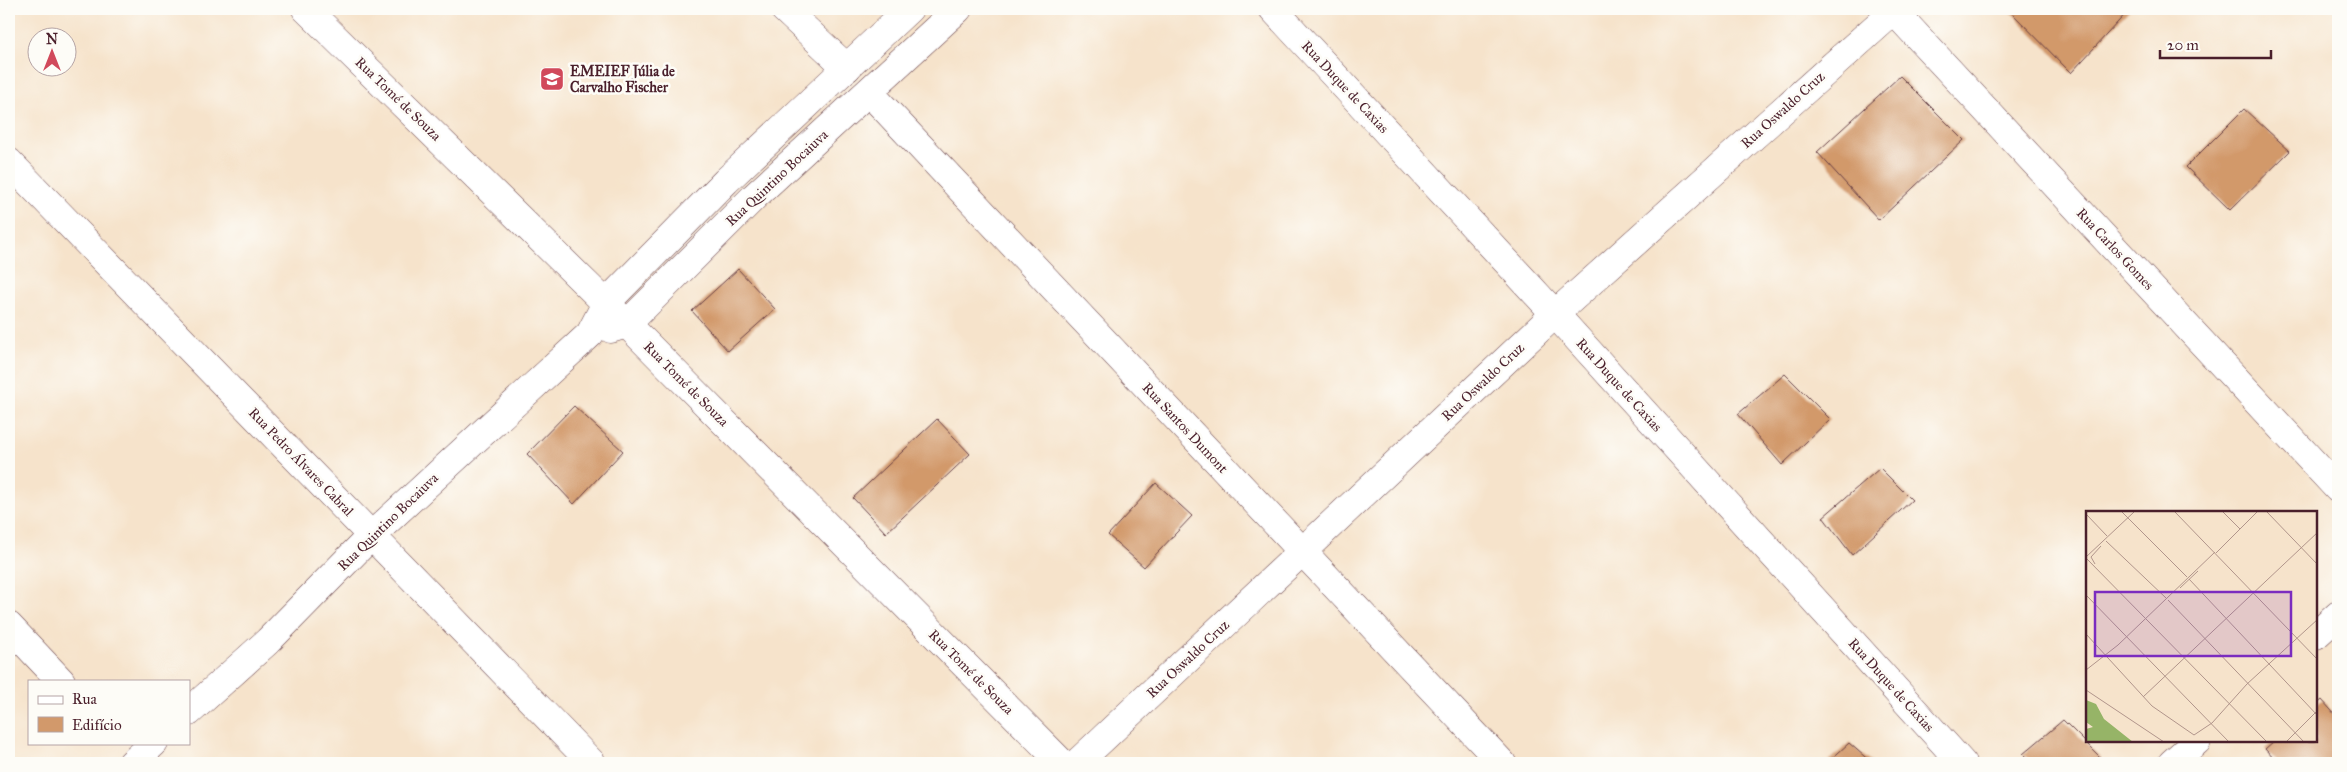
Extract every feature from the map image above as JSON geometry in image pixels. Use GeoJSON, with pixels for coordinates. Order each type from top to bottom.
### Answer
{"type":"FeatureCollection","features":[{"type":"Feature","properties":{"kind":"street","name":"Rua Tomé de Souza"},"geometry":{"type":"LineString","coordinates":[[306,9],[606,303],[1062,763]]}},
{"type":"Feature","properties":{"kind":"street"},"geometry":{"type":"LineString","coordinates":[[784,9],[847,68]]}},
{"type":"Feature","properties":{"kind":"street","name":"Rua Quintino Bocaiuva"},"geometry":{"type":"LineString","coordinates":[[190,711],[268,641],[372,535],[590,334],[606,303],[726,181],[909,9]]}},
{"type":"Feature","properties":{"kind":"street","name":"Rua Quintino Bocaiuva"},"geometry":{"type":"LineString","coordinates":[[590,334],[627,324],[755,196],[958,9]]}},
{"type":"Feature","properties":{"kind":"street","name":"Rua Duque de Caxias"},"geometry":{"type":"LineString","coordinates":[[1273,9],[1555,314],[1962,763]]}},
{"type":"Feature","properties":{"kind":"street","name":"Rua Oswaldo Cruz"},"geometry":{"type":"LineString","coordinates":[[1077,763],[1555,314],[1894,9]]}},
{"type":"Feature","properties":{"kind":"street","name":"Rua Carlos Gomes"},"geometry":{"type":"LineString","coordinates":[[1894,9],[2338,489]]}},
{"type":"Feature","properties":{"kind":"street","name":"Rua Santos Dumont"},"geometry":{"type":"LineString","coordinates":[[869,92],[1502,763]]}},
{"type":"Feature","properties":{"kind":"street","name":"Rua Pedro Álvares Cabral"},"geometry":{"type":"LineString","coordinates":[[9,162],[592,763]]}},
{"type":"Feature","properties":{"kind":"street"},"geometry":{"type":"LineString","coordinates":[[2317,634],[2338,615]]}},
{"type":"Feature","properties":{"kind":"street"},"geometry":{"type":"LineString","coordinates":[[9,626],[60,680]]}},
{"type":"Feature","properties":{"kind":"street"},"geometry":{"type":"LineString","coordinates":[[2172,763],[2196,742]]}},
{"type":"Feature","properties":{"kind":"building"},"geometry":{"type":"Polygon","coordinates":[[[2008,9],[2130,9],[2071,73],[2008,9]]]}},
{"type":"Feature","properties":{"kind":"building"},"geometry":{"type":"Polygon","coordinates":[[[1900,76],[1964,140],[1879,220],[1817,152],[1900,76]]]}},
{"type":"Feature","properties":{"kind":"building"},"geometry":{"type":"Polygon","coordinates":[[[2244,109],[2290,151],[2230,210],[2186,167],[2244,109]]]}},
{"type":"Feature","properties":{"kind":"building"},"geometry":{"type":"Polygon","coordinates":[[[738,269],[775,309],[728,351],[692,311],[738,269]]]}},
{"type":"Feature","properties":{"kind":"building"},"geometry":{"type":"Polygon","coordinates":[[[1785,374],[1830,419],[1782,465],[1738,414],[1785,374]]]}},
{"type":"Feature","properties":{"kind":"building"},"geometry":{"type":"Polygon","coordinates":[[[574,406],[623,451],[574,504],[527,454],[574,406]]]}},
{"type":"Feature","properties":{"kind":"building"},"geometry":{"type":"Polygon","coordinates":[[[937,419],[970,454],[886,533],[853,498],[937,419]]]}},
{"type":"Feature","properties":{"kind":"building"},"geometry":{"type":"Polygon","coordinates":[[[1880,468],[1912,500],[1852,555],[1823,517],[1880,468]]]}},
{"type":"Feature","properties":{"kind":"building"},"geometry":{"type":"Polygon","coordinates":[[[1156,483],[1192,516],[1144,567],[1108,535],[1156,483]]]}},
{"type":"Feature","properties":{"kind":"building"},"geometry":{"type":"Polygon","coordinates":[[[2322,700],[2338,718],[2338,763],[2278,763],[2265,749],[2273,742],[2317,742],[2317,704],[2322,700]]]}},
{"type":"Feature","properties":{"kind":"building"},"geometry":{"type":"Polygon","coordinates":[[[2063,720],[2100,757],[2094,763],[2032,763],[2023,754],[2063,720]]]}},
{"type":"Feature","properties":{"kind":"building"},"geometry":{"type":"Polygon","coordinates":[[[1849,743],[1872,763],[1827,763],[1849,743]]]}},
{"type":"Feature","properties":{"kind":"place","name":"EMEIEF Júlia de Carvalho Fischer"},"geometry":{"type":"Point","coordinates":[552,79]}}]}
